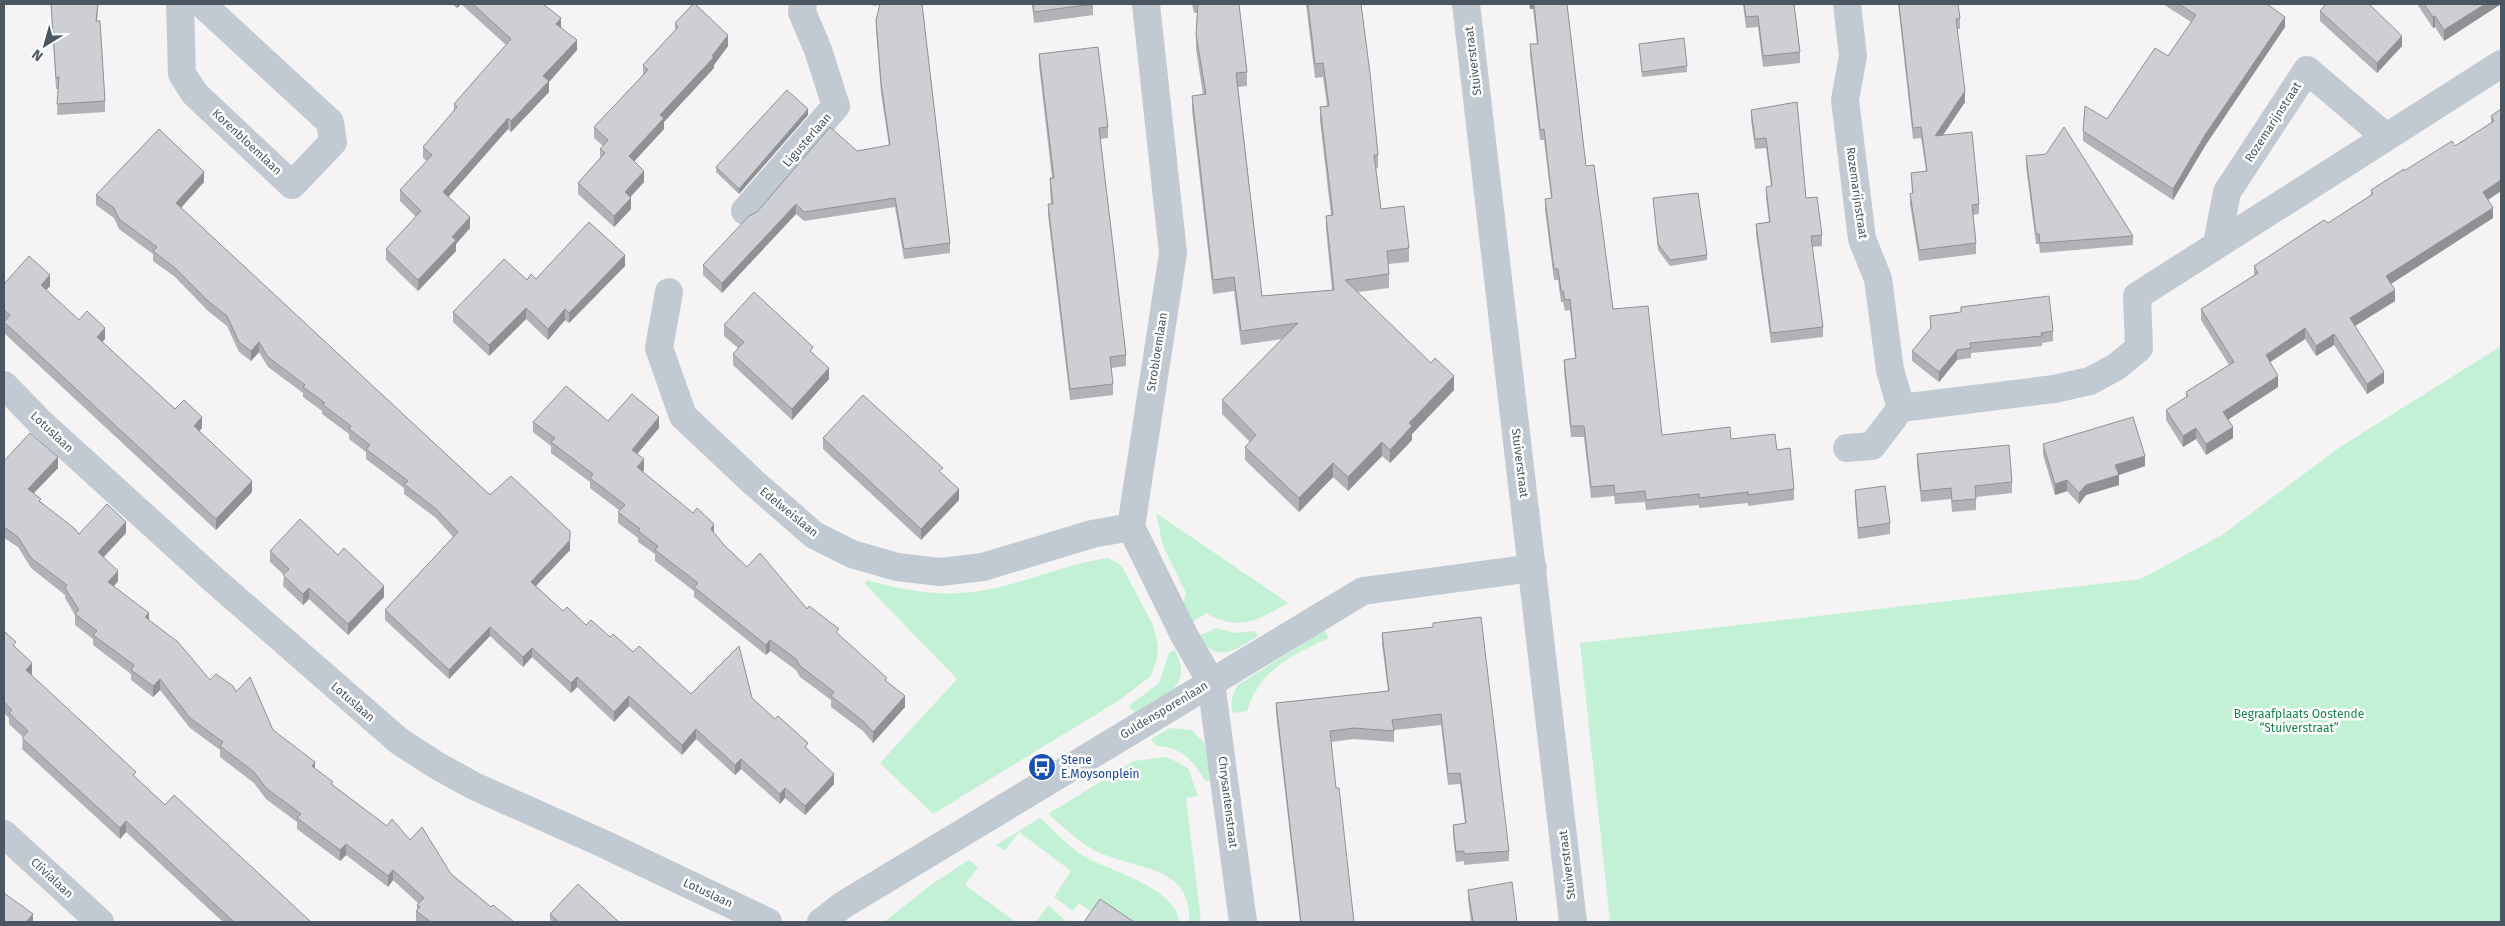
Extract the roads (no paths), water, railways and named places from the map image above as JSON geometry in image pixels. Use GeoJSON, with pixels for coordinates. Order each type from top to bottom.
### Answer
{"type":"FeatureCollection","features":[{"type":"Feature","properties":{"kind":"street","name":"Korenbloemlaan"},"geometry":{"type":"LineString","coordinates":[[180,4],[182,74],[195,94],[292,185],[333,142],[330,122],[202,4]]}},
{"type":"Feature","properties":{"kind":"street","name":"Ligusterlaan"},"geometry":{"type":"LineString","coordinates":[[745,211],[836,106],[818,50],[802,12],[803,4]]}},
{"type":"Feature","properties":{"kind":"street","name":"Strobloemlaan"},"geometry":{"type":"LineString","coordinates":[[1130,527],[1173,253],[1146,4]]}},
{"type":"Feature","properties":{"kind":"street","name":"Stuiverstraat"},"geometry":{"type":"LineString","coordinates":[[1466,4],[1573,922]]}},
{"type":"Feature","properties":{"kind":"street","name":"Rozemarijnstraat"},"geometry":{"type":"LineString","coordinates":[[1847,4],[1853,56],[1845,100],[1862,239],[1878,279],[1890,370],[1901,408]]}},
{"type":"Feature","properties":{"kind":"street"},"geometry":{"type":"LineString","coordinates":[[1847,448],[1872,446],[1901,408],[2054,389],[2090,381],[2116,367],[2139,348],[2137,296],[2501,64]]}},
{"type":"Feature","properties":{"kind":"street","name":"Rozemarijnstraat"},"geometry":{"type":"LineString","coordinates":[[2217,244],[2227,192],[2307,70],[2386,137]]}},
{"type":"Feature","properties":{"kind":"street","name":"Edelweislaan"},"geometry":{"type":"LineString","coordinates":[[669,292],[659,348],[683,416],[752,481],[814,535],[852,554],[897,567],[940,572],[984,567],[1092,534],[1130,527]]}},
{"type":"Feature","properties":{"kind":"street","name":"Lotuslaan"},"geometry":{"type":"LineString","coordinates":[[4,385],[40,422],[214,580],[398,741],[436,766],[474,786],[604,844],[768,922]]}},
{"type":"Feature","properties":{"kind":"street"},"geometry":{"type":"LineString","coordinates":[[1130,527],[1184,635],[1211,682]]}},
{"type":"Feature","properties":{"kind":"street","name":"Guldensporenlaan"},"geometry":{"type":"LineString","coordinates":[[821,922],[843,904],[1363,591],[1533,568]]}},
{"type":"Feature","properties":{"kind":"street","name":"Chrysantenstraat"},"geometry":{"type":"LineString","coordinates":[[1211,682],[1243,922]]}},
{"type":"Feature","properties":{"kind":"street","name":"Clivialaan"},"geometry":{"type":"LineString","coordinates":[[4,834],[100,922]]}},
{"type":"Feature","properties":{"kind":"place","name":"Stene E.Moysonplein"},"geometry":{"type":"Point","coordinates":[1042,767]}},
{"type":"Feature","properties":{"kind":"park label","name":"Begraafplaats Oostende “Stuiverstraat”"},"geometry":{"type":"Point","coordinates":[2299,721]}}]}
